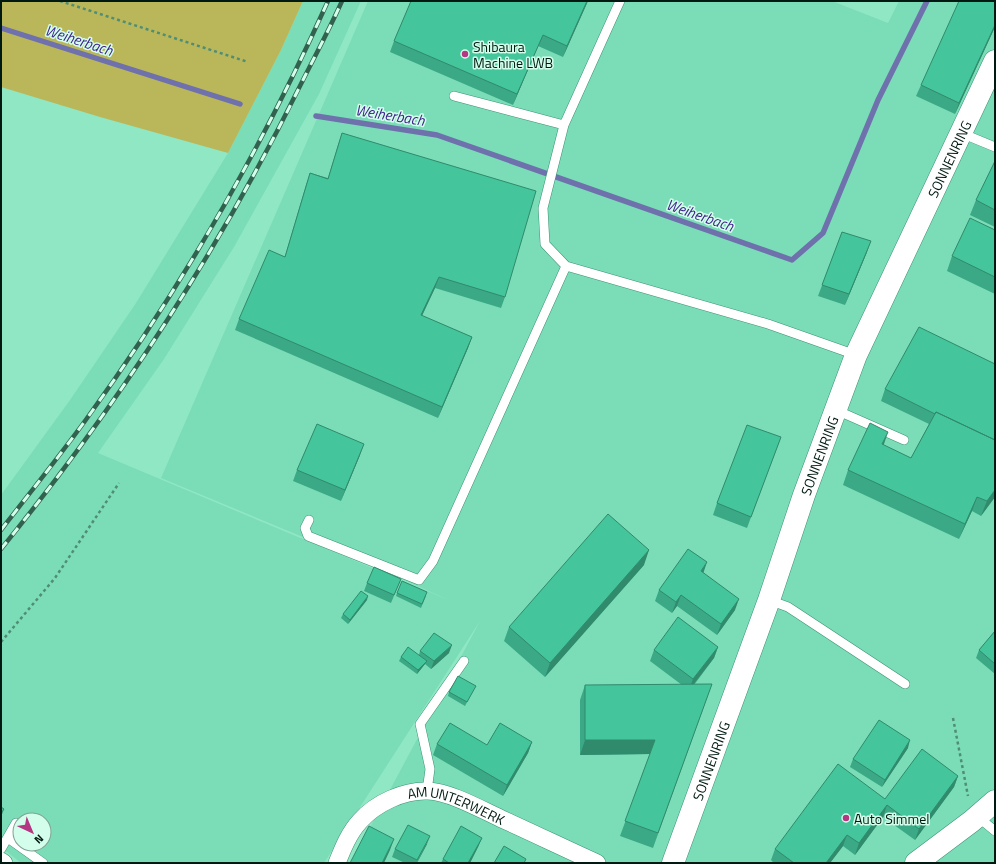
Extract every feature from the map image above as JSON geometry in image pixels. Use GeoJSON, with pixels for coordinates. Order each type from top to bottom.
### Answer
{"type":"FeatureCollection","features":[{"type":"Feature","properties":{"kind":"street","name":"SONNENRING"},"geometry":{"type":"LineString","coordinates":[[673,863],[769,600],[804,495],[856,355],[995,61]]}},
{"type":"Feature","properties":{"kind":"street","name":"AM UNTERWERK"},"geometry":{"type":"LineString","coordinates":[[337,863],[348,837],[360,820],[374,808],[393,798],[427,791],[444,794],[598,863]]}},
{"type":"Feature","properties":{"kind":"street"},"geometry":{"type":"LineString","coordinates":[[916,863],[975,819],[995,801]]}},
{"type":"Feature","properties":{"kind":"lane"},"geometry":{"type":"LineString","coordinates":[[620,1],[564,125],[543,208],[545,244],[566,266],[768,324],[856,355]]}},
{"type":"Feature","properties":{"kind":"lane"},"geometry":{"type":"LineString","coordinates":[[454,96],[564,125]]}},
{"type":"Feature","properties":{"kind":"lane"},"geometry":{"type":"LineString","coordinates":[[961,133],[995,148]]}},
{"type":"Feature","properties":{"kind":"lane"},"geometry":{"type":"LineString","coordinates":[[309,520],[305,528],[308,536],[418,580],[424,575],[433,561],[566,266]]}},
{"type":"Feature","properties":{"kind":"lane"},"geometry":{"type":"LineString","coordinates":[[836,410],[904,440]]}},
{"type":"Feature","properties":{"kind":"lane"},"geometry":{"type":"LineString","coordinates":[[769,600],[788,607],[905,684]]}},
{"type":"Feature","properties":{"kind":"lane"},"geometry":{"type":"LineString","coordinates":[[427,791],[430,769],[420,724],[464,660]]}},
{"type":"Feature","properties":{"kind":"lane"},"geometry":{"type":"LineString","coordinates":[[975,819],[995,831]]}},
{"type":"Feature","properties":{"kind":"lane"},"geometry":{"type":"LineString","coordinates":[[1,849],[12,830]]}},
{"type":"Feature","properties":{"kind":"lane"},"geometry":{"type":"LineString","coordinates":[[8,838],[43,863]]}},
{"type":"Feature","properties":{"kind":"path"},"geometry":{"type":"LineString","coordinates":[[60,1],[248,62]]}},
{"type":"Feature","properties":{"kind":"path"},"geometry":{"type":"LineString","coordinates":[[1,642],[55,578],[119,483]]}},
{"type":"Feature","properties":{"kind":"path"},"geometry":{"type":"LineString","coordinates":[[953,718],[975,819]]}},
{"type":"Feature","properties":{"kind":"shaded area"},"geometry":{"type":"Polygon","coordinates":[[[1,1],[303,1],[281,50],[228,153],[1,87],[1,1]]]}},
{"type":"Feature","properties":{"kind":"shaded area"},"geometry":{"type":"Polygon","coordinates":[[[303,1],[361,1],[319,94],[234,247],[164,359],[98,453],[451,601],[375,567],[161,478],[368,1],[832,1],[888,23],[899,1],[995,1],[995,863],[351,863],[480,621],[324,863],[21,863],[1,847],[1,495],[70,400],[136,303],[228,153],[281,50],[303,1]]]}},
{"type":"Feature","properties":{"kind":"building","name":"Shibaura Machine LWB"},"geometry":{"type":"Polygon","coordinates":[[[411,1],[587,1],[567,46],[543,35],[517,94],[394,41],[411,1]]]}},
{"type":"Feature","properties":{"kind":"building"},"geometry":{"type":"Polygon","coordinates":[[[959,1],[995,1],[995,25],[959,103],[921,85],[959,1]]]}},
{"type":"Feature","properties":{"kind":"building"},"geometry":{"type":"Polygon","coordinates":[[[342,133],[536,191],[505,297],[439,277],[421,315],[472,337],[442,407],[239,319],[269,250],[285,257],[310,173],[328,179],[342,133]]]}},
{"type":"Feature","properties":{"kind":"building"},"geometry":{"type":"Polygon","coordinates":[[[995,161],[995,210],[976,200],[995,161]]]}},
{"type":"Feature","properties":{"kind":"building"},"geometry":{"type":"Polygon","coordinates":[[[970,218],[995,230],[995,277],[952,256],[970,218]]]}},
{"type":"Feature","properties":{"kind":"building"},"geometry":{"type":"Polygon","coordinates":[[[842,232],[871,241],[849,294],[822,285],[842,232]]]}},
{"type":"Feature","properties":{"kind":"building"},"geometry":{"type":"Polygon","coordinates":[[[919,327],[995,364],[995,440],[936,412],[935,414],[885,389],[919,327]]]}},
{"type":"Feature","properties":{"kind":"building"},"geometry":{"type":"Polygon","coordinates":[[[936,412],[995,440],[995,490],[987,501],[977,497],[965,524],[848,470],[870,423],[888,432],[882,444],[911,458],[936,412]]]}},
{"type":"Feature","properties":{"kind":"building"},"geometry":{"type":"Polygon","coordinates":[[[317,424],[364,444],[345,490],[297,470],[317,424]]]}},
{"type":"Feature","properties":{"kind":"building"},"geometry":{"type":"Polygon","coordinates":[[[747,425],[781,437],[751,517],[717,503],[747,425]]]}},
{"type":"Feature","properties":{"kind":"building"},"geometry":{"type":"Polygon","coordinates":[[[608,514],[649,550],[550,663],[509,627],[608,514]]]}},
{"type":"Feature","properties":{"kind":"building"},"geometry":{"type":"Polygon","coordinates":[[[688,549],[707,562],[701,571],[739,599],[721,624],[681,595],[676,602],[659,590],[688,549]]]}},
{"type":"Feature","properties":{"kind":"building"},"geometry":{"type":"Polygon","coordinates":[[[374,567],[401,579],[394,595],[367,583],[374,567]]]}},
{"type":"Feature","properties":{"kind":"building"},"geometry":{"type":"Polygon","coordinates":[[[402,581],[427,592],[422,604],[397,593],[402,581]]]}},
{"type":"Feature","properties":{"kind":"building"},"geometry":{"type":"Polygon","coordinates":[[[361,591],[368,596],[350,620],[343,614],[361,591]]]}},
{"type":"Feature","properties":{"kind":"building"},"geometry":{"type":"Polygon","coordinates":[[[678,617],[718,647],[693,679],[654,650],[678,617]]]}},
{"type":"Feature","properties":{"kind":"building"},"geometry":{"type":"Polygon","coordinates":[[[995,631],[995,664],[979,650],[995,631]]]}},
{"type":"Feature","properties":{"kind":"building"},"geometry":{"type":"Polygon","coordinates":[[[434,633],[452,645],[434,661],[420,651],[434,633]]]}},
{"type":"Feature","properties":{"kind":"building"},"geometry":{"type":"Polygon","coordinates":[[[408,647],[427,661],[418,670],[401,657],[408,647]]]}},
{"type":"Feature","properties":{"kind":"building"},"geometry":{"type":"Polygon","coordinates":[[[458,676],[476,686],[467,702],[449,692],[458,676]]]}},
{"type":"Feature","properties":{"kind":"building"},"geometry":{"type":"Polygon","coordinates":[[[712,684],[658,833],[625,821],[655,740],[585,740],[585,685],[712,684]]]}},
{"type":"Feature","properties":{"kind":"building"},"geometry":{"type":"Polygon","coordinates":[[[879,720],[910,740],[885,780],[853,759],[879,720]]]}},
{"type":"Feature","properties":{"kind":"building"},"geometry":{"type":"Polygon","coordinates":[[[450,723],[487,745],[500,723],[532,742],[507,785],[437,744],[450,723]]]}},
{"type":"Feature","properties":{"kind":"building"},"geometry":{"type":"Polygon","coordinates":[[[922,749],[958,776],[919,829],[887,805],[859,843],[847,835],[826,863],[794,863],[775,849],[838,764],[885,799],[922,749]]]}},
{"type":"Feature","properties":{"kind":"building"},"geometry":{"type":"Polygon","coordinates":[[[408,825],[430,836],[417,860],[395,849],[408,825]]]}},
{"type":"Feature","properties":{"kind":"building"},"geometry":{"type":"Polygon","coordinates":[[[369,826],[394,839],[382,863],[350,863],[369,826]]]}},
{"type":"Feature","properties":{"kind":"building"},"geometry":{"type":"Polygon","coordinates":[[[461,826],[482,838],[468,863],[449,863],[443,859],[461,826]]]}},
{"type":"Feature","properties":{"kind":"building"},"geometry":{"type":"Polygon","coordinates":[[[504,846],[526,859],[524,863],[494,863],[504,846]]]}},
{"type":"Feature","properties":{"kind":"waterway","name":"Weiherbach"},"geometry":{"type":"LineString","coordinates":[[316,116],[437,135],[792,260],[823,233],[878,100],[927,1]]}},
{"type":"Feature","properties":{"kind":"waterway","name":"Weiherbach"},"geometry":{"type":"LineString","coordinates":[[1,28],[240,104]]}},
{"type":"Feature","properties":{"kind":"railway"},"geometry":{"type":"LineString","coordinates":[[1,530],[85,421],[154,321],[217,217],[247,164],[303,56],[328,1]]}},
{"type":"Feature","properties":{"kind":"railway"},"geometry":{"type":"LineString","coordinates":[[1,549],[44,494],[127,381],[203,264],[271,142],[342,1]]}},
{"type":"Feature","properties":{"kind":"place","name":"Shibaura Machine LWB"},"geometry":{"type":"Point","coordinates":[465,54]}},
{"type":"Feature","properties":{"kind":"place","name":"Auto Simmel"},"geometry":{"type":"Point","coordinates":[846,818]}}]}
